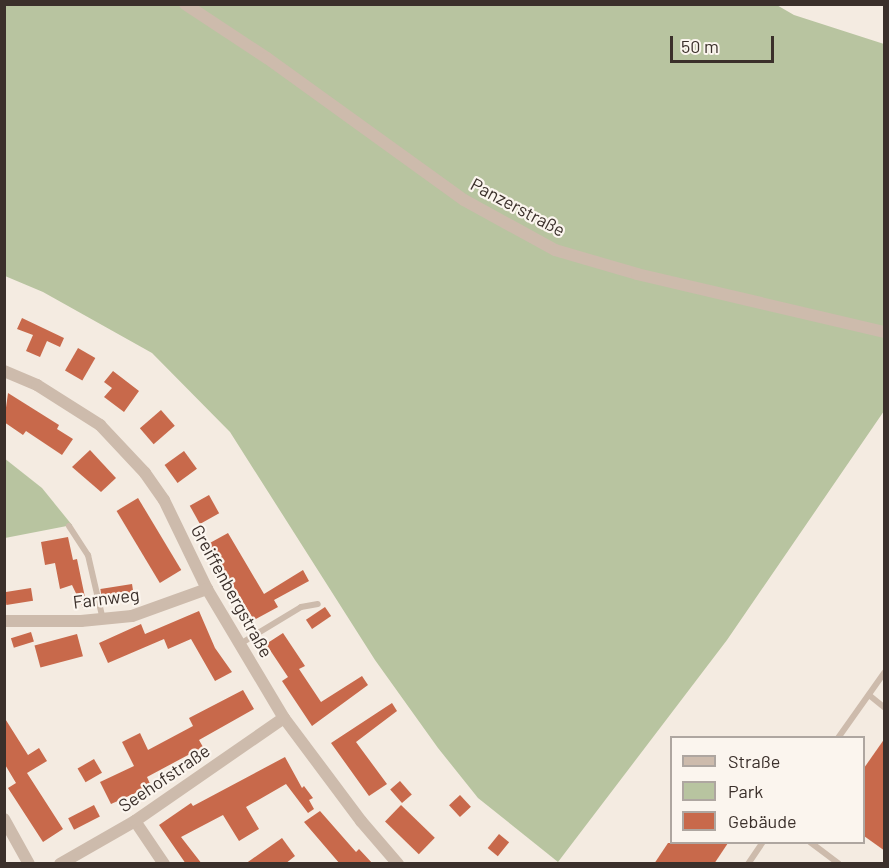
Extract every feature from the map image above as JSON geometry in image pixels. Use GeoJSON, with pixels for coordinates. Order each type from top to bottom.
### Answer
{"type":"FeatureCollection","features":[{"type":"Feature","properties":{"kind":"street","name":"Panzerstraße"},"geometry":{"type":"LineString","coordinates":[[185,4],[267,58],[464,200],[555,250],[637,274],[885,332]]}},
{"type":"Feature","properties":{"kind":"street","name":"Greiffenbergstraße"},"geometry":{"type":"LineString","coordinates":[[4,371],[79,410],[123,446],[164,500],[207,589],[284,718],[361,821],[398,864]]}},
{"type":"Feature","properties":{"kind":"street","name":"Farnweg"},"geometry":{"type":"LineString","coordinates":[[4,621],[103,620],[166,606],[207,589]]}},
{"type":"Feature","properties":{"kind":"street","name":"Seehofstraße"},"geometry":{"type":"LineString","coordinates":[[60,864],[135,820],[284,718]]}},
{"type":"Feature","properties":{"kind":"street"},"geometry":{"type":"LineString","coordinates":[[4,819],[29,864]]}},
{"type":"Feature","properties":{"kind":"street"},"geometry":{"type":"LineString","coordinates":[[135,820],[164,864]]}},
{"type":"Feature","properties":{"kind":"lane"},"geometry":{"type":"LineString","coordinates":[[69,526],[88,555],[103,620]]}},
{"type":"Feature","properties":{"kind":"lane"},"geometry":{"type":"LineString","coordinates":[[239,645],[301,607],[318,604]]}},
{"type":"Feature","properties":{"kind":"lane"},"geometry":{"type":"LineString","coordinates":[[839,736],[885,673]]}},
{"type":"Feature","properties":{"kind":"lane"},"geometry":{"type":"LineString","coordinates":[[868,695],[885,707]]}},
{"type":"Feature","properties":{"kind":"lane"},"geometry":{"type":"LineString","coordinates":[[748,864],[762,844]]}},
{"type":"Feature","properties":{"kind":"lane"},"geometry":{"type":"LineString","coordinates":[[811,844],[839,864]]}},
{"type":"Feature","properties":{"kind":"green space"},"geometry":{"type":"Polygon","coordinates":[[[775,4],[794,15],[884,44],[884,411],[727,640],[558,862],[478,798],[438,748],[375,660],[230,432],[152,353],[43,292],[5,276],[4,5],[775,4]]]}},
{"type":"Feature","properties":{"kind":"green space"},"geometry":{"type":"Polygon","coordinates":[[[4,458],[42,488],[72,525],[5,538],[4,458]]]}},
{"type":"Feature","properties":{"kind":"building"},"geometry":{"type":"Polygon","coordinates":[[[22,318],[64,338],[60,347],[47,341],[40,357],[26,351],[33,335],[17,329],[22,318]]]}},
{"type":"Feature","properties":{"kind":"building"},"geometry":{"type":"Polygon","coordinates":[[[78,348],[95,358],[82,381],[65,371],[78,348]]]}},
{"type":"Feature","properties":{"kind":"building"},"geometry":{"type":"Polygon","coordinates":[[[113,371],[139,391],[124,412],[104,397],[112,388],[104,382],[113,371]]]}},
{"type":"Feature","properties":{"kind":"building"},"geometry":{"type":"Polygon","coordinates":[[[8,393],[59,425],[57,429],[73,439],[62,455],[26,431],[23,435],[4,422],[8,393]]]}},
{"type":"Feature","properties":{"kind":"building"},"geometry":{"type":"Polygon","coordinates":[[[161,410],[175,426],[154,444],[140,428],[161,410]]]}},
{"type":"Feature","properties":{"kind":"building"},"geometry":{"type":"Polygon","coordinates":[[[90,450],[116,478],[101,492],[72,467],[90,450]]]}},
{"type":"Feature","properties":{"kind":"building"},"geometry":{"type":"Polygon","coordinates":[[[184,451],[197,469],[178,483],[165,465],[184,451]]]}},
{"type":"Feature","properties":{"kind":"building"},"geometry":{"type":"Polygon","coordinates":[[[209,495],[219,513],[200,524],[190,506],[209,495]]]}},
{"type":"Feature","properties":{"kind":"building"},"geometry":{"type":"Polygon","coordinates":[[[138,498],[181,570],[160,583],[117,511],[138,498]]]}},
{"type":"Feature","properties":{"kind":"building"},"geometry":{"type":"Polygon","coordinates":[[[228,533],[264,594],[303,570],[309,581],[274,600],[278,607],[254,620],[208,544],[228,533]]]}},
{"type":"Feature","properties":{"kind":"building"},"geometry":{"type":"Polygon","coordinates":[[[68,537],[73,560],[77,559],[87,607],[83,608],[72,585],[60,589],[55,563],[45,565],[41,542],[68,537]]]}},
{"type":"Feature","properties":{"kind":"building"},"geometry":{"type":"Polygon","coordinates":[[[132,584],[134,596],[102,601],[100,589],[132,584]]]}},
{"type":"Feature","properties":{"kind":"building"},"geometry":{"type":"Polygon","coordinates":[[[31,588],[33,601],[6,605],[4,592],[31,588]]]}},
{"type":"Feature","properties":{"kind":"building"},"geometry":{"type":"Polygon","coordinates":[[[325,607],[331,616],[312,629],[306,620],[325,607]]]}},
{"type":"Feature","properties":{"kind":"building"},"geometry":{"type":"Polygon","coordinates":[[[199,611],[215,648],[232,672],[215,681],[191,639],[168,649],[164,639],[108,663],[99,643],[141,624],[145,634],[199,611]]]}},
{"type":"Feature","properties":{"kind":"building"},"geometry":{"type":"Polygon","coordinates":[[[31,632],[34,642],[14,648],[11,638],[31,632]]]}},
{"type":"Feature","properties":{"kind":"building"},"geometry":{"type":"Polygon","coordinates":[[[283,633],[305,666],[299,669],[321,702],[362,676],[368,685],[312,726],[282,681],[288,677],[266,644],[283,633]]]}},
{"type":"Feature","properties":{"kind":"building"},"geometry":{"type":"Polygon","coordinates":[[[77,634],[83,656],[40,668],[34,645],[77,634]]]}},
{"type":"Feature","properties":{"kind":"building"},"geometry":{"type":"Polygon","coordinates":[[[243,690],[254,709],[199,740],[203,747],[147,777],[151,786],[111,804],[100,782],[134,766],[122,742],[140,733],[148,750],[193,726],[189,718],[243,690]]]}},
{"type":"Feature","properties":{"kind":"building"},"geometry":{"type":"Polygon","coordinates":[[[392,703],[397,711],[356,742],[387,784],[369,796],[331,743],[392,703]]]}},
{"type":"Feature","properties":{"kind":"building"},"geometry":{"type":"Polygon","coordinates":[[[4,717],[28,755],[39,748],[47,761],[27,773],[63,829],[43,842],[8,788],[16,783],[4,763],[4,717]]]}},
{"type":"Feature","properties":{"kind":"building"},"geometry":{"type":"Polygon","coordinates":[[[885,738],[885,851],[865,837],[865,767],[885,738]]]}},
{"type":"Feature","properties":{"kind":"building"},"geometry":{"type":"Polygon","coordinates":[[[285,757],[302,788],[304,786],[313,798],[309,800],[314,809],[308,813],[286,784],[246,807],[259,829],[239,841],[223,815],[181,837],[202,864],[186,864],[159,825],[191,803],[193,806],[285,757]]]}},
{"type":"Feature","properties":{"kind":"building"},"geometry":{"type":"Polygon","coordinates":[[[94,759],[102,773],[86,782],[78,768],[94,759]]]}},
{"type":"Feature","properties":{"kind":"building"},"geometry":{"type":"Polygon","coordinates":[[[400,781],[412,795],[402,803],[390,790],[400,781]]]}},
{"type":"Feature","properties":{"kind":"building"},"geometry":{"type":"Polygon","coordinates":[[[460,795],[471,807],[460,817],[449,805],[460,795]]]}},
{"type":"Feature","properties":{"kind":"building"},"geometry":{"type":"Polygon","coordinates":[[[94,805],[100,817],[74,830],[68,818],[94,805]]]}},
{"type":"Feature","properties":{"kind":"building"},"geometry":{"type":"Polygon","coordinates":[[[401,805],[435,838],[419,854],[385,822],[401,805]]]}},
{"type":"Feature","properties":{"kind":"building"},"geometry":{"type":"Polygon","coordinates":[[[320,811],[356,852],[359,849],[373,864],[340,864],[304,822],[320,811]]]}},
{"type":"Feature","properties":{"kind":"building"},"geometry":{"type":"Polygon","coordinates":[[[499,834],[509,842],[498,856],[488,848],[499,834]]]}},
{"type":"Feature","properties":{"kind":"building"},"geometry":{"type":"Polygon","coordinates":[[[282,838],[295,856],[285,864],[245,864],[282,838]]]}},
{"type":"Feature","properties":{"kind":"building"},"geometry":{"type":"Polygon","coordinates":[[[668,843],[727,844],[714,864],[654,864],[668,843]]]}}]}
